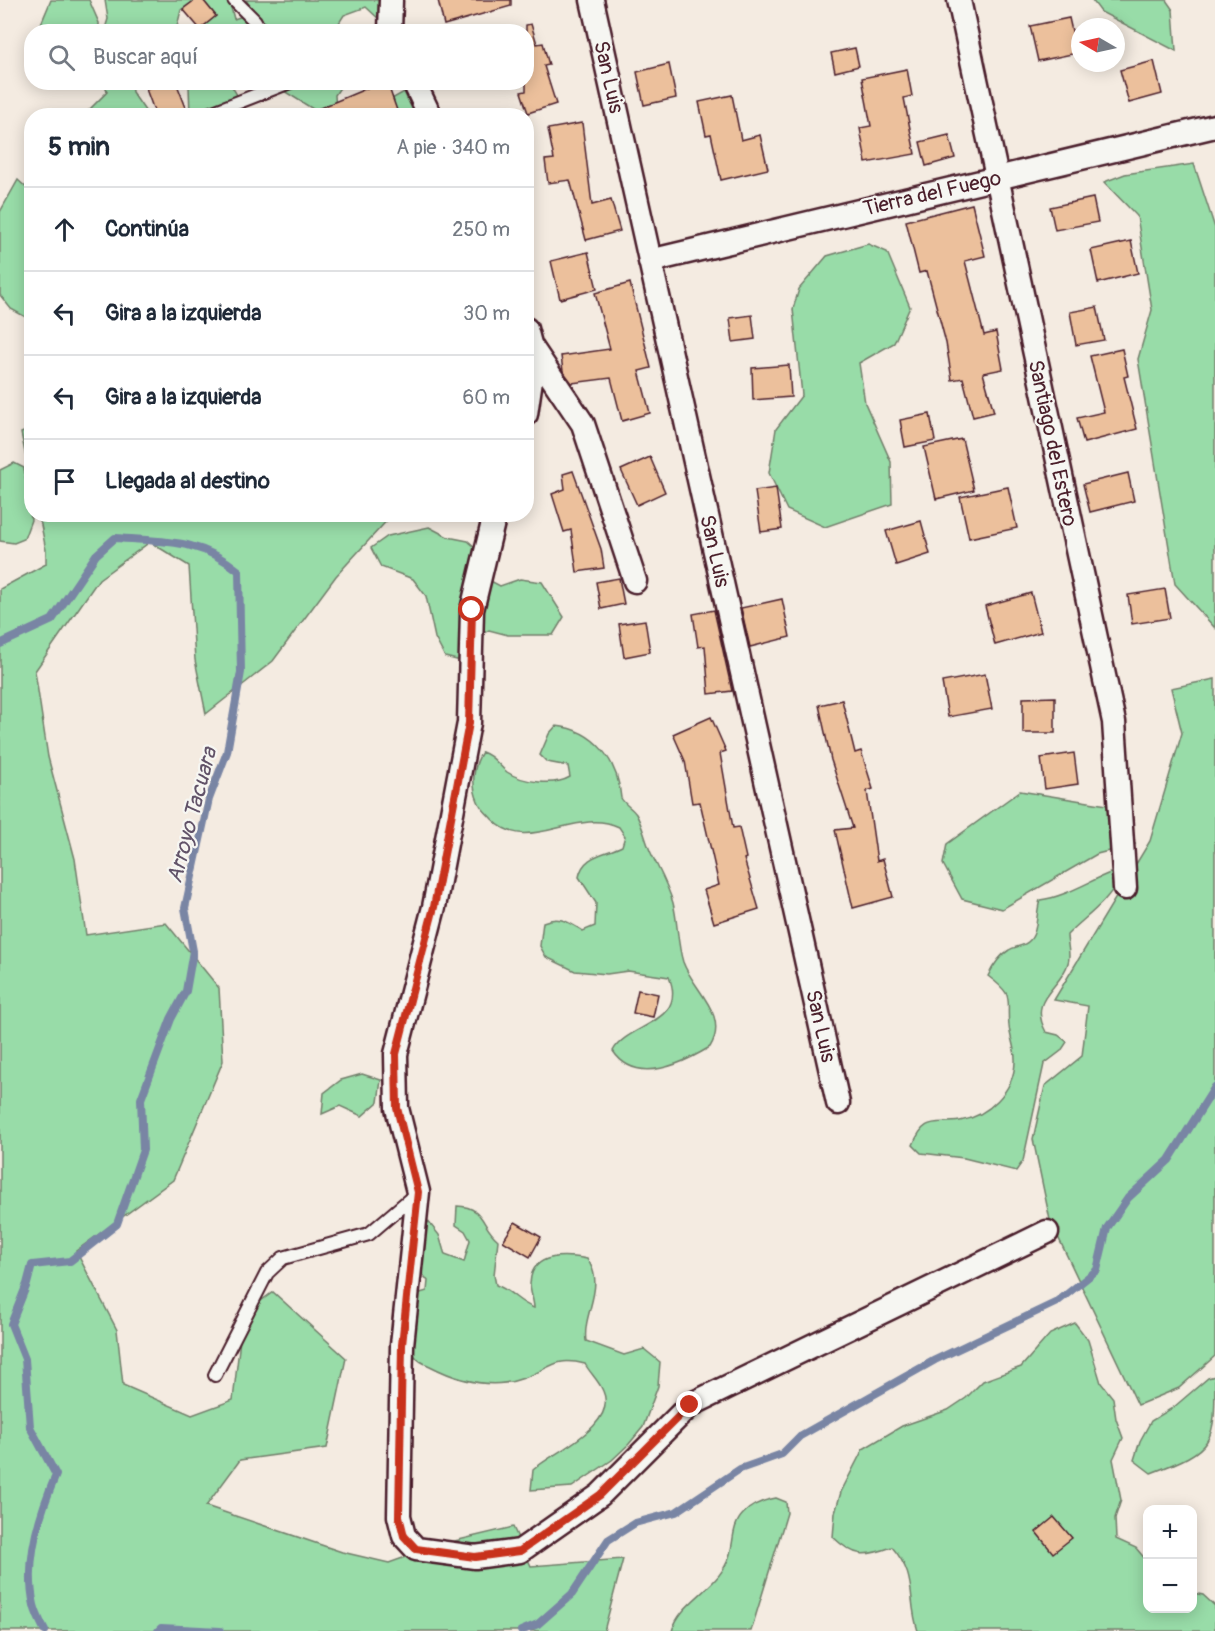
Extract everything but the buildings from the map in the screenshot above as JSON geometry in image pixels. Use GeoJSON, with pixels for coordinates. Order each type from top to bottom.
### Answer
{"type":"FeatureCollection","features":[{"type":"Feature","properties":{"kind":"street"},"geometry":{"type":"LineString","coordinates":[[389,24],[391,0]]}},
{"type":"Feature","properties":{"kind":"street","name":"San Luis"},"geometry":{"type":"LineString","coordinates":[[592,0],[838,1103]]}},
{"type":"Feature","properties":{"kind":"street","name":"Santiago del Estero"},"geometry":{"type":"LineString","coordinates":[[959,0],[1114,722],[1125,888]]}},
{"type":"Feature","properties":{"kind":"street"},"geometry":{"type":"LineString","coordinates":[[418,90],[426,108]]}},
{"type":"Feature","properties":{"kind":"street","name":"Tierra del Fuego"},"geometry":{"type":"LineString","coordinates":[[650,261],[1215,126]]}},
{"type":"Feature","properties":{"kind":"street"},"geometry":{"type":"LineString","coordinates":[[534,347],[583,424],[635,582]]}},
{"type":"Feature","properties":{"kind":"street"},"geometry":{"type":"LineString","coordinates":[[493,522],[472,610],[469,723],[434,907],[396,1054],[397,1108],[418,1192],[402,1345],[399,1516],[404,1536],[416,1549],[475,1557],[520,1551],[591,1502],[690,1405],[1047,1232]]}},
{"type":"Feature","properties":{"kind":"lane"},"geometry":{"type":"LineString","coordinates":[[234,0],[257,24]]}},
{"type":"Feature","properties":{"kind":"lane"},"geometry":{"type":"LineString","coordinates":[[224,108],[270,90]]}},
{"type":"Feature","properties":{"kind":"lane"},"geometry":{"type":"LineString","coordinates":[[215,1375],[267,1273],[283,1258],[369,1234],[418,1192]]}},
{"type":"Feature","properties":{"kind":"green space"},"geometry":{"type":"Polygon","coordinates":[[[51,0],[89,0],[99,23],[99,24],[41,24],[51,0]]]}},
{"type":"Feature","properties":{"kind":"green space"},"geometry":{"type":"Polygon","coordinates":[[[105,0],[195,0],[181,10],[178,24],[106,24],[108,19],[105,0]]]}},
{"type":"Feature","properties":{"kind":"green space"},"geometry":{"type":"Polygon","coordinates":[[[203,0],[229,0],[234,19],[254,12],[246,0],[385,0],[380,20],[366,7],[344,15],[338,24],[206,24],[216,16],[203,0]]]}},
{"type":"Feature","properties":{"kind":"green space"},"geometry":{"type":"Polygon","coordinates":[[[1092,0],[1166,0],[1173,10],[1176,51],[1125,24],[1125,18],[1113,18],[1101,12],[1092,0]]]}},
{"type":"Feature","properties":{"kind":"green space"},"geometry":{"type":"Polygon","coordinates":[[[107,90],[132,90],[143,108],[91,108],[107,90]]]}},
{"type":"Feature","properties":{"kind":"green space"},"geometry":{"type":"Polygon","coordinates":[[[189,90],[234,90],[244,108],[190,108],[189,90]]]}},
{"type":"Feature","properties":{"kind":"green space"},"geometry":{"type":"Polygon","coordinates":[[[282,90],[338,90],[335,95],[336,108],[311,108],[282,90]]]}},
{"type":"Feature","properties":{"kind":"green space"},"geometry":{"type":"Polygon","coordinates":[[[404,92],[412,108],[382,108],[383,104],[404,92]]]}},
{"type":"Feature","properties":{"kind":"green space"},"geometry":{"type":"Polygon","coordinates":[[[1194,164],[1215,228],[1215,628],[1175,584],[1138,359],[1152,310],[1137,216],[1104,182],[1125,174],[1194,164]]]}},
{"type":"Feature","properties":{"kind":"green space"},"geometry":{"type":"Polygon","coordinates":[[[18,180],[24,186],[24,316],[11,309],[0,295],[0,212],[18,180]]]}},
{"type":"Feature","properties":{"kind":"green space"},"geometry":{"type":"Polygon","coordinates":[[[868,244],[887,252],[910,307],[894,343],[859,363],[865,403],[891,462],[892,504],[825,527],[787,510],[769,473],[776,429],[802,395],[793,309],[799,289],[827,256],[868,244]]]}},
{"type":"Feature","properties":{"kind":"green space"},"geometry":{"type":"Polygon","coordinates":[[[24,432],[24,448],[21,433],[24,432]]]}},
{"type":"Feature","properties":{"kind":"green space"},"geometry":{"type":"Polygon","coordinates":[[[14,463],[24,468],[24,522],[30,522],[24,539],[14,543],[0,541],[0,470],[14,463]]]}},
{"type":"Feature","properties":{"kind":"green space"},"geometry":{"type":"Polygon","coordinates":[[[40,522],[386,522],[336,576],[273,661],[206,714],[195,660],[189,566],[150,542],[99,579],[35,671],[48,757],[75,859],[86,935],[166,923],[219,988],[223,1061],[173,1180],[76,1251],[117,1330],[123,1385],[192,1415],[233,1400],[243,1314],[273,1292],[346,1358],[327,1448],[240,1460],[206,1506],[342,1552],[389,1563],[442,1544],[513,1527],[531,1566],[623,1559],[604,1631],[0,1631],[0,589],[46,564],[46,550],[40,522]]]}},
{"type":"Feature","properties":{"kind":"green space"},"geometry":{"type":"Polygon","coordinates":[[[429,527],[448,537],[468,541],[484,555],[481,576],[500,586],[520,579],[542,582],[564,617],[553,635],[508,635],[489,630],[470,641],[465,662],[445,657],[435,638],[426,596],[413,579],[381,567],[371,548],[388,536],[429,527]]]}},
{"type":"Feature","properties":{"kind":"green space"},"geometry":{"type":"Polygon","coordinates":[[[1215,679],[1215,1356],[1179,1388],[1138,1405],[1050,1220],[1033,1139],[1045,1086],[1082,1056],[1088,1006],[1054,1000],[1150,841],[1182,733],[1171,688],[1215,679]]]}},
{"type":"Feature","properties":{"kind":"green space"},"geometry":{"type":"Polygon","coordinates":[[[556,726],[570,729],[593,741],[609,760],[619,784],[621,798],[638,819],[671,896],[683,962],[713,1013],[716,1024],[715,1035],[710,1047],[673,1065],[646,1070],[634,1068],[623,1062],[613,1051],[631,1034],[664,1014],[673,993],[669,977],[628,971],[607,974],[575,971],[546,957],[540,946],[543,922],[559,919],[583,931],[595,926],[596,903],[579,877],[581,870],[590,860],[622,846],[625,836],[619,827],[603,822],[586,822],[536,833],[521,833],[506,829],[492,819],[481,806],[476,795],[474,776],[482,752],[493,758],[507,772],[521,779],[556,782],[570,777],[568,766],[547,762],[540,755],[549,734],[556,726]]]}},
{"type":"Feature","properties":{"kind":"green space"},"geometry":{"type":"Polygon","coordinates":[[[1020,791],[1107,805],[1120,822],[1117,843],[1136,844],[1097,854],[1002,909],[962,899],[943,864],[947,844],[1020,791]]]}},
{"type":"Feature","properties":{"kind":"green space"},"geometry":{"type":"Polygon","coordinates":[[[1110,873],[1119,879],[1102,902],[1067,935],[1068,963],[1059,980],[1047,994],[1040,1011],[1046,1032],[1058,1035],[1067,1042],[1061,1051],[1044,1064],[1023,1161],[1016,1171],[964,1158],[921,1153],[913,1145],[917,1136],[927,1125],[960,1121],[980,1114],[998,1100],[1010,1083],[1015,1058],[1009,1026],[1008,998],[1003,989],[988,976],[994,965],[1005,952],[1025,944],[1033,936],[1040,900],[1067,893],[1110,873]]]}},
{"type":"Feature","properties":{"kind":"green space"},"geometry":{"type":"Polygon","coordinates":[[[362,1074],[381,1080],[378,1102],[362,1116],[340,1106],[322,1114],[324,1093],[341,1080],[362,1074]]]}},
{"type":"Feature","properties":{"kind":"green space"},"geometry":{"type":"Polygon","coordinates":[[[457,1206],[466,1207],[478,1213],[498,1240],[494,1275],[496,1285],[534,1308],[530,1284],[536,1266],[551,1258],[587,1259],[593,1269],[595,1279],[587,1320],[586,1341],[624,1355],[644,1349],[660,1362],[658,1386],[643,1427],[612,1460],[572,1487],[531,1490],[533,1470],[581,1437],[601,1416],[605,1404],[603,1391],[585,1364],[559,1363],[512,1382],[488,1383],[464,1380],[441,1371],[420,1361],[412,1350],[408,1336],[407,1297],[427,1291],[428,1281],[415,1264],[417,1231],[402,1217],[399,1207],[419,1210],[439,1235],[445,1255],[464,1262],[470,1240],[465,1231],[456,1225],[457,1206]]]}},
{"type":"Feature","properties":{"kind":"green space"},"geometry":{"type":"Polygon","coordinates":[[[1075,1323],[1088,1340],[1101,1383],[1113,1398],[1116,1419],[1123,1438],[1113,1459],[1121,1500],[1115,1518],[1116,1539],[1136,1548],[1143,1556],[1143,1613],[1197,1613],[1197,1594],[1203,1595],[1215,1606],[1215,1631],[918,1631],[909,1578],[892,1547],[874,1553],[861,1554],[848,1549],[833,1537],[835,1513],[841,1492],[863,1449],[902,1426],[948,1410],[966,1398],[983,1381],[1021,1367],[1050,1334],[1075,1323]]]}},
{"type":"Feature","properties":{"kind":"green space"},"geometry":{"type":"Polygon","coordinates":[[[1215,1376],[1212,1430],[1207,1441],[1199,1450],[1172,1465],[1151,1473],[1134,1460],[1140,1441],[1151,1421],[1174,1407],[1208,1378],[1215,1376]]]}},
{"type":"Feature","properties":{"kind":"green space"},"geometry":{"type":"Polygon","coordinates":[[[776,1498],[786,1502],[787,1513],[751,1631],[672,1631],[682,1612],[722,1572],[739,1519],[754,1506],[776,1498]]]}},
{"type":"Feature","properties":{"kind":"waterway","name":"Arroyo Tacuara"},"geometry":{"type":"LineString","coordinates":[[0,644],[52,620],[96,555],[115,538],[165,541],[195,547],[210,552],[239,571],[241,672],[227,752],[209,799],[185,908],[193,951],[186,991],[171,1019],[141,1099],[143,1150],[117,1224],[70,1261],[32,1265],[11,1324],[25,1359],[30,1427],[56,1475],[39,1522],[32,1555],[31,1589],[37,1615],[45,1631]]}},
{"type":"Feature","properties":{"kind":"waterway"},"geometry":{"type":"LineString","coordinates":[[521,1631],[538,1624],[572,1594],[608,1540],[635,1523],[676,1512],[740,1469],[782,1454],[800,1436],[935,1360],[1057,1302],[1097,1270],[1107,1228],[1128,1198],[1169,1160],[1215,1087]]}},
{"type":"Feature","properties":{"kind":"waterway"},"geometry":{"type":"LineString","coordinates":[[158,1631],[161,1628],[220,1631]]}},
{"type":"Feature","properties":{"kind":"route"},"geometry":{"type":"LineString","coordinates":[[472,610],[469,723],[434,907],[396,1054],[397,1108],[418,1192],[402,1345],[399,1516],[404,1536],[416,1549],[475,1557],[520,1551],[600,1495],[690,1405]]}}]}
